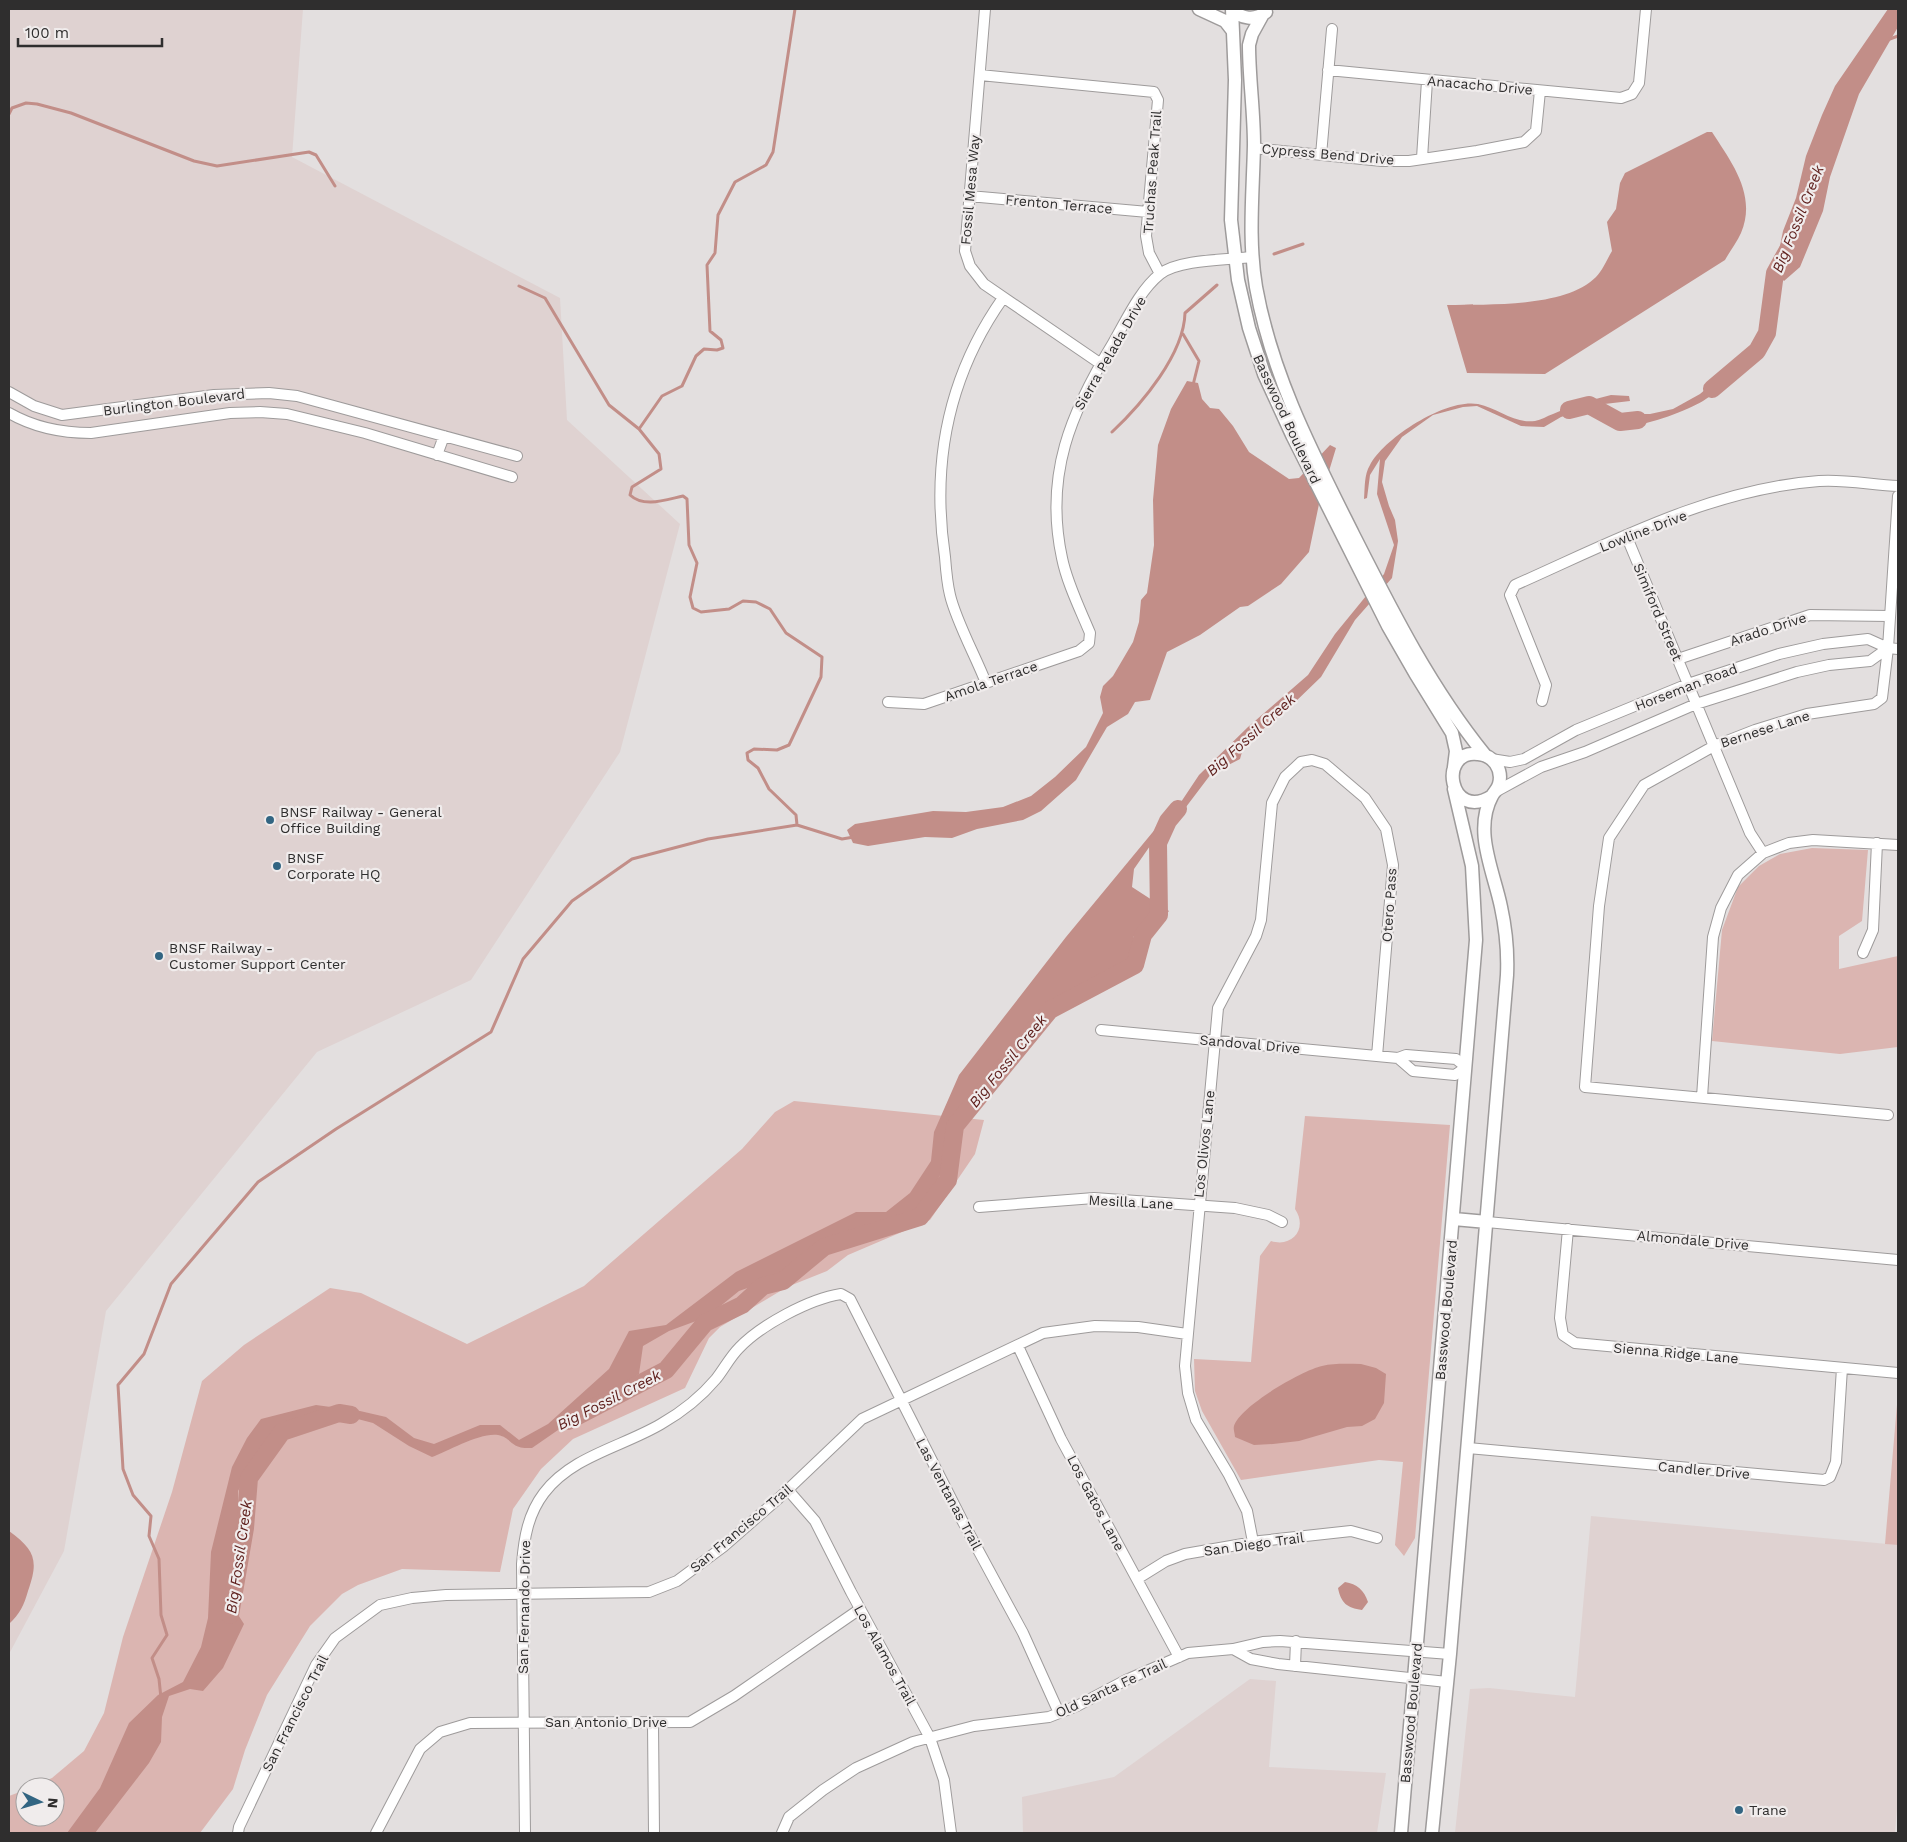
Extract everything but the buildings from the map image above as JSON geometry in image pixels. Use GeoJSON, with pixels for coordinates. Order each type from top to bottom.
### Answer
{"type":"FeatureCollection","features":[{"type":"Feature","properties":{"kind":"main road"},"geometry":{"type":"LineString","coordinates":[[1199,9],[1225,21],[1232,30]]}},
{"type":"Feature","properties":{"kind":"main road"},"geometry":{"type":"LineString","coordinates":[[1232,9],[1245,17],[1252,18],[1266,12]]}},
{"type":"Feature","properties":{"kind":"main road","name":"Basswood Boulevard"},"geometry":{"type":"LineString","coordinates":[[1232,9],[1235,80],[1231,210],[1235,259],[1244,312],[1258,359],[1392,622],[1414,673],[1452,733],[1456,751],[1454,767]]}},
{"type":"Feature","properties":{"kind":"main road","name":"Basswood Boulevard"},"geometry":{"type":"LineString","coordinates":[[1266,12],[1252,34],[1249,45],[1253,148],[1250,224],[1252,257],[1270,347],[1298,435]]}},
{"type":"Feature","properties":{"kind":"main road","name":"Basswood Boulevard"},"geometry":{"type":"LineString","coordinates":[[1392,622],[1432,682],[1488,757]]}},
{"type":"Feature","properties":{"kind":"main road"},"geometry":{"type":"LineString","coordinates":[[1432,1833],[1450,1654],[1508,975],[1504,920],[1483,830],[1500,777],[1498,767],[1488,757],[1469,754],[1460,759],[1454,767],[1452,774],[1454,788],[1458,794],[1471,802],[1478,802],[1494,794]]}},
{"type":"Feature","properties":{"kind":"main road","name":"Basswood Boulevard"},"geometry":{"type":"LineString","coordinates":[[1400,1833],[1475,966],[1476,904],[1470,852],[1454,788]]}},
{"type":"Feature","properties":{"kind":"main road"},"geometry":{"type":"LineString","coordinates":[[1454,1219],[1488,1222]]}},
{"type":"Feature","properties":{"kind":"street","name":"Fossil Mesa Way"},"geometry":{"type":"LineString","coordinates":[[985,9],[965,251],[967,258],[970,266],[984,284],[1101,364]]}},
{"type":"Feature","properties":{"kind":"street","name":"Anacacho Drive"},"geometry":{"type":"LineString","coordinates":[[1328,70],[1614,98],[1632,94],[1636,89],[1640,76],[1646,9]]}},
{"type":"Feature","properties":{"kind":"street"},"geometry":{"type":"LineString","coordinates":[[1321,155],[1332,30]]}},
{"type":"Feature","properties":{"kind":"street","name":"Truchas Peak Trail"},"geometry":{"type":"LineString","coordinates":[[980,75],[1154,92],[1158,100],[1146,236],[1149,253],[1160,274]]}},
{"type":"Feature","properties":{"kind":"street"},"geometry":{"type":"LineString","coordinates":[[1422,158],[1427,81]]}},
{"type":"Feature","properties":{"kind":"street","name":"Cypress Bend Drive"},"geometry":{"type":"LineString","coordinates":[[1253,148],[1382,161],[1409,161],[1524,142],[1536,130],[1540,91]]}},
{"type":"Feature","properties":{"kind":"street","name":"Frenton Terrace"},"geometry":{"type":"LineString","coordinates":[[969,196],[1148,212]]}},
{"type":"Feature","properties":{"kind":"street","name":"Sierra Pelada Drive"},"geometry":{"type":"LineString","coordinates":[[1089,643],[1090,633],[1062,559],[1056,514],[1059,468],[1072,418],[1101,364],[1142,295],[1160,274],[1173,268],[1196,263],[1252,257]]}},
{"type":"Feature","properties":{"kind":"street"},"geometry":{"type":"LineString","coordinates":[[986,683],[950,596],[942,538],[940,486],[944,437],[955,392],[974,345],[1004,298]]}},
{"type":"Feature","properties":{"kind":"street","name":"Burlington Boulevard"},"geometry":{"type":"LineString","coordinates":[[9,392],[45,411],[62,415],[214,395],[269,393],[297,396],[517,456]]}},
{"type":"Feature","properties":{"kind":"street"},"geometry":{"type":"LineString","coordinates":[[179,401],[184,419]]}},
{"type":"Feature","properties":{"kind":"street"},"geometry":{"type":"LineString","coordinates":[[41,427],[45,411]]}},
{"type":"Feature","properties":{"kind":"street","name":"Burlington Boulevard"},"geometry":{"type":"LineString","coordinates":[[9,414],[58,432],[91,432],[184,419],[260,412],[314,420],[365,433],[512,477]]}},
{"type":"Feature","properties":{"kind":"street"},"geometry":{"type":"LineString","coordinates":[[365,433],[369,415]]}},
{"type":"Feature","properties":{"kind":"street"},"geometry":{"type":"LineString","coordinates":[[437,455],[444,436]]}},
{"type":"Feature","properties":{"kind":"street","name":"Lowline Drive"},"geometry":{"type":"LineString","coordinates":[[1542,701],[1546,685],[1510,595],[1515,584],[1626,535],[1749,491],[1820,481],[1898,486]]}},
{"type":"Feature","properties":{"kind":"street","name":"Bernese Lane"},"geometry":{"type":"LineString","coordinates":[[1702,1098],[1585,1087],[1599,906],[1609,838],[1644,785],[1714,746],[1755,730],[1807,714],[1874,704],[1884,693],[1893,649],[1890,616],[1898,496]]}},
{"type":"Feature","properties":{"kind":"street","name":"Simiford Street"},"geometry":{"type":"LineString","coordinates":[[1626,535],[1750,833],[1763,853]]}},
{"type":"Feature","properties":{"kind":"street","name":"Arado Drive"},"geometry":{"type":"LineString","coordinates":[[1678,659],[1810,614],[1890,616]]}},
{"type":"Feature","properties":{"kind":"street","name":"Horseman Road"},"geometry":{"type":"LineString","coordinates":[[1488,757],[1510,762],[1524,759],[1576,730],[1688,684],[1780,654],[1823,644],[1868,639],[1893,649]]}},
{"type":"Feature","properties":{"kind":"street","name":"Amola Terrace"},"geometry":{"type":"LineString","coordinates":[[888,702],[924,704],[1080,651],[1089,643]]}},
{"type":"Feature","properties":{"kind":"street","name":"Horseman Road"},"geometry":{"type":"LineString","coordinates":[[1494,794],[1542,767],[1585,752],[1696,704],[1797,672],[1829,665],[1870,661],[1893,649]]}},
{"type":"Feature","properties":{"kind":"street","name":"Los Olivos Lane"},"geometry":{"type":"LineString","coordinates":[[1253,1542],[1247,1511],[1229,1475],[1196,1420],[1188,1393],[1185,1366],[1187,1334],[1218,1008],[1256,936],[1261,920],[1272,803],[1285,777],[1301,762],[1312,760]]}},
{"type":"Feature","properties":{"kind":"street","name":"Otero Pass"},"geometry":{"type":"LineString","coordinates":[[1312,760],[1325,764],[1365,798],[1386,829],[1393,866],[1377,1056]]}},
{"type":"Feature","properties":{"kind":"street"},"geometry":{"type":"LineString","coordinates":[[1888,1115],[1702,1098],[1713,937],[1721,908],[1738,875],[1763,853],[1789,843],[1814,840],[1898,845]]}},
{"type":"Feature","properties":{"kind":"street"},"geometry":{"type":"LineString","coordinates":[[1862,953],[1873,930],[1877,843]]}},
{"type":"Feature","properties":{"kind":"street","name":"Sandoval Drive"},"geometry":{"type":"LineString","coordinates":[[1101,1030],[1398,1058],[1406,1055],[1456,1059],[1466,1067],[1455,1075],[1413,1071],[1398,1058]]}},
{"type":"Feature","properties":{"kind":"street"},"geometry":{"type":"LineString","coordinates":[[1422,1072],[1423,1056]]}},
{"type":"Feature","properties":{"kind":"street","name":"Mesilla Lane"},"geometry":{"type":"LineString","coordinates":[[979,1207],[1094,1198],[1235,1208],[1268,1215],[1282,1222]]}},
{"type":"Feature","properties":{"kind":"street","name":"Almondale Drive"},"geometry":{"type":"LineString","coordinates":[[1488,1222],[1898,1260]]}},
{"type":"Feature","properties":{"kind":"street","name":"Sienna Ridge Lane"},"geometry":{"type":"LineString","coordinates":[[1568,1229],[1560,1318],[1563,1335],[1575,1343],[1898,1373]]}},
{"type":"Feature","properties":{"kind":"street","name":"Las Ventanas Trail"},"geometry":{"type":"LineString","coordinates":[[825,1296],[841,1294],[850,1299],[900,1401],[1023,1633],[1059,1713]]}},
{"type":"Feature","properties":{"kind":"street","name":"San Fernando Drive"},"geometry":{"type":"LineString","coordinates":[[525,1833],[523,1546],[528,1522],[544,1492],[560,1475],[587,1459],[660,1425],[696,1401],[738,1348],[764,1327],[825,1296]]}},
{"type":"Feature","properties":{"kind":"street","name":"San Francisco Trail"},"geometry":{"type":"LineString","coordinates":[[238,1833],[238,1827],[316,1665],[335,1638],[380,1605],[446,1595],[649,1592],[677,1581],[722,1547],[788,1490],[862,1419],[1043,1333],[1095,1326],[1138,1327],[1187,1334]]}},
{"type":"Feature","properties":{"kind":"street","name":"Los Gatos Lane"},"geometry":{"type":"LineString","coordinates":[[1018,1346],[1061,1438],[1179,1657]]}},
{"type":"Feature","properties":{"kind":"street","name":"Candler Drive"},"geometry":{"type":"LineString","coordinates":[[1468,1448],[1824,1480],[1830,1477],[1836,1462],[1842,1368]]}},
{"type":"Feature","properties":{"kind":"street","name":"Los Alamos Trail"},"geometry":{"type":"LineString","coordinates":[[788,1490],[815,1521],[930,1738],[944,1780],[951,1833]]}},
{"type":"Feature","properties":{"kind":"street","name":"San Diego Trail"},"geometry":{"type":"LineString","coordinates":[[1137,1579],[1166,1561],[1184,1554],[1253,1542],[1351,1531],[1377,1538]]}},
{"type":"Feature","properties":{"kind":"street","name":"San Antonio Drive"},"geometry":{"type":"LineString","coordinates":[[376,1833],[420,1749],[440,1732],[470,1723],[690,1722],[734,1696],[860,1609]]}},
{"type":"Feature","properties":{"kind":"street"},"geometry":{"type":"LineString","coordinates":[[1295,1666],[1296,1641]]}},
{"type":"Feature","properties":{"kind":"street","name":"Old Santa Fe Trail"},"geometry":{"type":"LineString","coordinates":[[782,1833],[789,1817],[856,1768],[913,1742],[974,1726],[1049,1717],[1179,1657],[1210,1649],[1233,1649],[1260,1643],[1296,1641],[1450,1654]]}},
{"type":"Feature","properties":{"kind":"street"},"geometry":{"type":"LineString","coordinates":[[1260,1643],[1260,1661]]}},
{"type":"Feature","properties":{"kind":"street","name":"Old Santa Fe Trail"},"geometry":{"type":"LineString","coordinates":[[1233,1649],[1251,1659],[1260,1661],[1447,1682]]}},
{"type":"Feature","properties":{"kind":"street"},"geometry":{"type":"LineString","coordinates":[[653,1723],[654,1833]]}},
{"type":"Feature","properties":{"kind":"shaded area","name":"BNSF Corporate HQ"},"geometry":{"type":"Polygon","coordinates":[[[9,9],[303,9],[292,157],[560,298],[567,420],[680,524],[620,752],[471,980],[317,1052],[106,1311],[64,1551],[9,1654],[9,9]]]}},
{"type":"Feature","properties":{"kind":"shaded area"},"geometry":{"type":"Polygon","coordinates":[[[1812,848],[1868,850],[1862,921],[1839,936],[1839,969],[1898,956],[1898,1047],[1840,1054],[1712,1041],[1722,930],[1738,887],[1759,866],[1780,854],[1812,848]]]}},
{"type":"Feature","properties":{"kind":"shaded area"},"geometry":{"type":"Polygon","coordinates":[[[794,1101],[984,1120],[975,1154],[930,1220],[848,1255],[827,1271],[787,1287],[720,1327],[709,1338],[685,1388],[573,1439],[541,1469],[513,1509],[500,1572],[402,1569],[358,1585],[342,1594],[310,1626],[267,1695],[245,1750],[233,1789],[200,1833],[9,1833],[9,1796],[15,1794],[15,1827],[65,1827],[65,1777],[53,1777],[84,1751],[104,1713],[123,1637],[172,1492],[202,1381],[244,1345],[330,1288],[361,1293],[467,1344],[584,1286],[742,1149],[775,1112],[794,1101]]]}},
{"type":"Feature","properties":{"kind":"shaded area"},"geometry":{"type":"Polygon","coordinates":[[[1305,1116],[1450,1125],[1415,1538],[1404,1556],[1395,1545],[1403,1462],[1379,1460],[1241,1480],[1202,1411],[1195,1391],[1194,1359],[1251,1362],[1260,1256],[1271,1241],[1286,1242],[1296,1235],[1299,1229],[1299,1216],[1295,1209],[1305,1116]]]}},
{"type":"Feature","properties":{"kind":"shaded area"},"geometry":{"type":"Polygon","coordinates":[[[1898,1393],[1898,1545],[1885,1544],[1898,1393]]]}},
{"type":"Feature","properties":{"kind":"shaded area"},"geometry":{"type":"Polygon","coordinates":[[[1591,1516],[1898,1545],[1898,1796],[1895,1833],[1455,1833],[1470,1689],[1489,1688],[1575,1697],[1591,1516]]]}},
{"type":"Feature","properties":{"kind":"shaded area"},"geometry":{"type":"Polygon","coordinates":[[[1250,1679],[1276,1681],[1269,1767],[1386,1773],[1377,1833],[1023,1833],[1022,1797],[1114,1777],[1250,1679]]]}},
{"type":"Feature","properties":{"kind":"water"},"geometry":{"type":"Polygon","coordinates":[[[1888,9],[1898,9],[1898,27],[1859,94],[1830,177],[1823,211],[1800,267],[1784,281],[1780,277],[1778,256],[1783,231],[1796,198],[1806,156],[1835,86],[1888,9]]]}},
{"type":"Feature","properties":{"kind":"water"},"geometry":{"type":"Polygon","coordinates":[[[1707,132],[1712,132],[1734,168],[1740,180],[1746,206],[1741,233],[1725,260],[1545,374],[1467,373],[1447,305],[1525,302],[1565,294],[1582,287],[1596,277],[1612,251],[1607,222],[1616,209],[1620,183],[1625,173],[1707,132]]]}},
{"type":"Feature","properties":{"kind":"water"},"geometry":{"type":"Polygon","coordinates":[[[1730,373],[1731,378],[1714,393],[1703,401],[1671,416],[1643,424],[1620,425],[1611,422],[1630,414],[1650,414],[1673,409],[1700,394],[1720,377],[1730,373]]]}},
{"type":"Feature","properties":{"kind":"water"},"geometry":{"type":"Polygon","coordinates":[[[1187,381],[1198,383],[1202,399],[1210,408],[1219,409],[1233,426],[1249,452],[1289,479],[1299,478],[1330,445],[1336,448],[1319,504],[1309,552],[1281,584],[1248,606],[1240,607],[1200,635],[1167,652],[1150,700],[1135,702],[1128,714],[1107,727],[1076,780],[1041,811],[1023,820],[977,829],[952,838],[925,837],[868,846],[853,843],[847,830],[855,824],[933,811],[966,812],[1003,807],[1031,796],[1055,777],[1086,747],[1103,713],[1100,697],[1103,686],[1113,676],[1133,642],[1139,622],[1141,600],[1147,593],[1154,545],[1153,500],[1158,445],[1171,409],[1187,381]]]}},
{"type":"Feature","properties":{"kind":"water"},"geometry":{"type":"Polygon","coordinates":[[[1611,395],[1629,396],[1630,401],[1596,405],[1561,417],[1544,427],[1521,426],[1477,406],[1463,407],[1433,415],[1402,437],[1385,461],[1382,482],[1395,520],[1398,541],[1392,578],[1355,620],[1321,677],[1292,705],[1244,745],[1240,759],[1211,774],[1186,807],[1150,846],[1134,869],[1132,887],[1169,911],[1157,922],[1133,937],[1133,960],[1119,965],[1104,978],[1042,1019],[984,1077],[947,1130],[944,1168],[919,1214],[904,1221],[825,1243],[795,1261],[773,1279],[739,1291],[707,1317],[669,1331],[643,1346],[639,1374],[532,1448],[519,1447],[503,1436],[491,1435],[474,1439],[432,1457],[409,1446],[373,1423],[350,1417],[312,1415],[279,1431],[256,1458],[238,1491],[238,1548],[234,1563],[235,1610],[244,1624],[223,1668],[203,1691],[190,1689],[169,1696],[162,1717],[161,1742],[149,1763],[95,1833],[67,1833],[100,1788],[129,1723],[158,1695],[183,1682],[201,1647],[208,1618],[211,1552],[232,1467],[247,1438],[261,1419],[316,1405],[360,1411],[386,1417],[414,1438],[434,1444],[480,1425],[500,1425],[519,1440],[548,1424],[609,1369],[629,1331],[666,1325],[736,1272],[856,1212],[886,1212],[910,1193],[931,1161],[934,1132],[959,1075],[1066,937],[1152,833],[1181,802],[1199,775],[1248,727],[1308,675],[1335,634],[1384,574],[1394,545],[1377,494],[1380,459],[1370,475],[1367,498],[1364,499],[1367,473],[1377,454],[1388,443],[1417,422],[1450,407],[1478,404],[1513,418],[1535,421],[1574,406],[1611,395]]]}},
{"type":"Feature","properties":{"kind":"water"},"geometry":{"type":"Polygon","coordinates":[[[1361,1364],[1376,1368],[1386,1374],[1384,1403],[1375,1419],[1362,1426],[1347,1427],[1299,1441],[1254,1445],[1235,1437],[1234,1427],[1239,1418],[1259,1399],[1287,1381],[1322,1366],[1361,1364]]]}},
{"type":"Feature","properties":{"kind":"water"},"geometry":{"type":"Polygon","coordinates":[[[9,1531],[29,1550],[34,1563],[25,1601],[19,1613],[9,1624],[9,1531]]]}},
{"type":"Feature","properties":{"kind":"water"},"geometry":{"type":"Polygon","coordinates":[[[1345,1582],[1360,1588],[1364,1594],[1368,1602],[1362,1610],[1352,1608],[1343,1601],[1338,1588],[1345,1582]]]}},
{"type":"Feature","properties":{"kind":"waterway"},"geometry":{"type":"LineString","coordinates":[[639,429],[662,396],[682,386],[696,356],[704,349],[717,350],[723,348],[721,340],[710,331],[707,265],[715,253],[718,215],[735,182],[766,165],[773,152],[795,9]]}},
{"type":"Feature","properties":{"kind":"waterway"},"geometry":{"type":"LineString","coordinates":[[1887,40],[1898,36]]}},
{"type":"Feature","properties":{"kind":"waterway"},"geometry":{"type":"LineString","coordinates":[[9,114],[12,108],[26,103],[37,104],[71,113],[194,161],[217,166],[309,152],[316,155],[335,186]]}},
{"type":"Feature","properties":{"kind":"waterway"},"geometry":{"type":"LineString","coordinates":[[1274,254],[1303,244]]}},
{"type":"Feature","properties":{"kind":"waterway","name":"Big Fossil Creek"},"geometry":{"type":"LineString","coordinates":[[1712,389],[1757,351],[1767,333],[1775,273],[1790,246]]}},
{"type":"Feature","properties":{"kind":"waterway"},"geometry":{"type":"LineString","coordinates":[[1112,432],[1148,393],[1169,361],[1183,329],[1185,313],[1217,285]]}},
{"type":"Feature","properties":{"kind":"waterway"},"geometry":{"type":"LineString","coordinates":[[519,286],[545,298],[609,405],[639,429],[659,454],[661,469],[632,487],[630,495],[636,499],[648,502],[683,496],[687,499],[689,545],[697,563],[690,597],[693,608],[701,612],[729,609],[743,601],[756,602],[770,609],[786,633],[822,657],[821,677],[789,745],[777,750],[754,749],[747,753],[748,760],[758,768],[769,789],[796,815],[797,825]]}},
{"type":"Feature","properties":{"kind":"waterway"},"geometry":{"type":"LineString","coordinates":[[1183,334],[1199,361],[1193,385]]}},
{"type":"Feature","properties":{"kind":"waterway","name":"Big Fossil Creek"},"geometry":{"type":"LineString","coordinates":[[1569,410],[1589,405],[1620,422],[1638,420]]}},
{"type":"Feature","properties":{"kind":"waterway","name":"Big Fossil Creek"},"geometry":{"type":"LineString","coordinates":[[568,1421],[666,1370],[705,1323],[742,1305],[763,1286],[783,1281],[824,1247],[920,1217],[948,1180],[955,1126],[1050,1010],[1135,965],[1143,935],[1159,915],[1158,843],[1168,821],[1178,809]]}},
{"type":"Feature","properties":{"kind":"waterway"},"geometry":{"type":"LineString","coordinates":[[161,1698],[159,1679],[152,1658],[167,1635],[161,1615],[159,1559],[149,1536],[151,1516],[133,1495],[123,1469],[118,1385],[144,1354],[171,1284],[258,1182],[336,1129],[491,1032],[523,959],[572,901],[632,859],[708,839],[797,825],[842,839],[854,837]]}},
{"type":"Feature","properties":{"kind":"waterway","name":"Big Fossil Creek"},"geometry":{"type":"LineString","coordinates":[[230,1615],[245,1528],[249,1478],[282,1432],[339,1413],[351,1415]]}},
{"type":"Feature","properties":{"kind":"place","name":"BNSF Railway - General Office Building"},"geometry":{"type":"Point","coordinates":[270,820]}},
{"type":"Feature","properties":{"kind":"place","name":"BNSF Corporate HQ"},"geometry":{"type":"Point","coordinates":[277,866]}},
{"type":"Feature","properties":{"kind":"place","name":"BNSF Railway - Customer Support Center"},"geometry":{"type":"Point","coordinates":[159,956]}},
{"type":"Feature","properties":{"kind":"place","name":"Trane"},"geometry":{"type":"Point","coordinates":[1739,1810]}}]}
